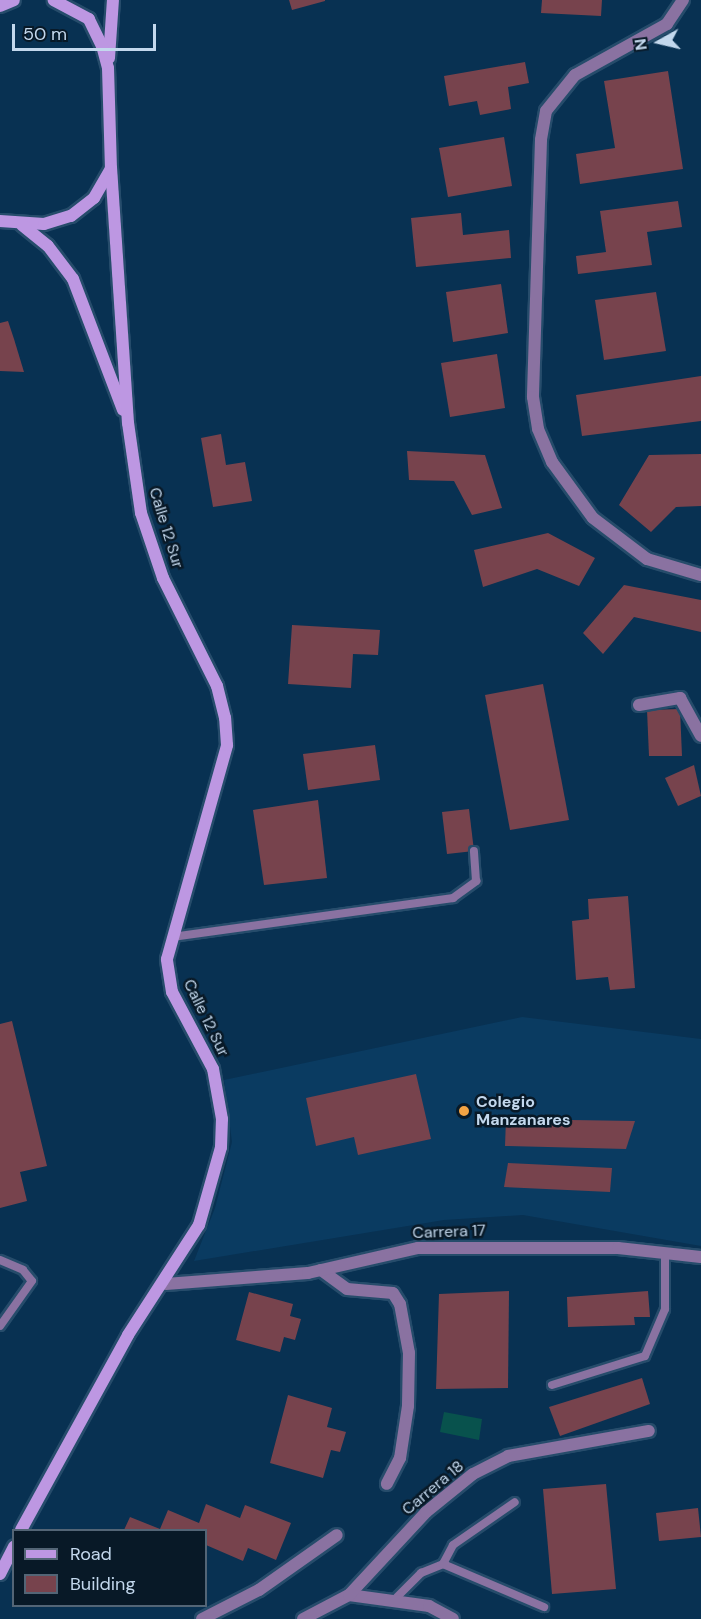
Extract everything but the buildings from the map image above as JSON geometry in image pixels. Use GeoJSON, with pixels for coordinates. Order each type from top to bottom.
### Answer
{"type":"FeatureCollection","features":[{"type":"Feature","properties":{"kind":"main road"},"geometry":{"type":"LineString","coordinates":[[0,6],[14,0]]}},
{"type":"Feature","properties":{"kind":"main road"},"geometry":{"type":"LineString","coordinates":[[54,0],[89,20],[108,68]]}},
{"type":"Feature","properties":{"kind":"main road"},"geometry":{"type":"LineString","coordinates":[[108,68],[113,0]]}},
{"type":"Feature","properties":{"kind":"main road","name":"Calle 12 Sur"},"geometry":{"type":"LineString","coordinates":[[22,1529],[128,1335],[166,1284],[199,1225],[216,1173],[222,1119],[213,1069],[172,992],[171,938],[227,745],[225,718],[217,686],[151,548],[128,423],[111,169],[108,68]]}},
{"type":"Feature","properties":{"kind":"main road"},"geometry":{"type":"LineString","coordinates":[[0,221],[22,225],[58,220],[83,208],[111,169]]}},
{"type":"Feature","properties":{"kind":"main road","name":"Calle 12 Sur"},"geometry":{"type":"LineString","coordinates":[[22,225],[48,246],[73,279],[128,423]]}},
{"type":"Feature","properties":{"kind":"main road"},"geometry":{"type":"LineString","coordinates":[[0,1574],[12,1550]]}},
{"type":"Feature","properties":{"kind":"street"},"geometry":{"type":"LineString","coordinates":[[683,0],[667,24],[574,75],[546,111],[541,140],[533,397],[538,429],[552,462],[593,518],[647,559],[701,575]]}},
{"type":"Feature","properties":{"kind":"street"},"geometry":{"type":"LineString","coordinates":[[639,705],[680,698],[701,736]]}},
{"type":"Feature","properties":{"kind":"street","name":"Carrera 17"},"geometry":{"type":"LineString","coordinates":[[166,1284],[321,1270],[418,1248],[568,1246],[701,1257]]}},
{"type":"Feature","properties":{"kind":"street"},"geometry":{"type":"LineString","coordinates":[[321,1270],[347,1288],[393,1293],[400,1304],[409,1353],[408,1406],[400,1458],[387,1484]]}},
{"type":"Feature","properties":{"kind":"street","name":"Carrera 18"},"geometry":{"type":"LineString","coordinates":[[303,1619],[349,1595],[426,1512],[473,1474],[508,1456],[650,1431]]}},
{"type":"Feature","properties":{"kind":"street"},"geometry":{"type":"LineString","coordinates":[[202,1619],[259,1590],[337,1535]]}},
{"type":"Feature","properties":{"kind":"street"},"geometry":{"type":"LineString","coordinates":[[349,1595],[395,1599],[429,1606],[453,1619]]}},
{"type":"Feature","properties":{"kind":"lane"},"geometry":{"type":"LineString","coordinates":[[171,938],[453,898],[476,881],[474,851]]}},
{"type":"Feature","properties":{"kind":"lane"},"geometry":{"type":"LineString","coordinates":[[552,1385],[645,1356],[659,1334],[665,1309],[664,1253]]}},
{"type":"Feature","properties":{"kind":"lane"},"geometry":{"type":"LineString","coordinates":[[0,1260],[23,1269],[32,1281],[0,1326]]}},
{"type":"Feature","properties":{"kind":"lane"},"geometry":{"type":"LineString","coordinates":[[395,1599],[421,1573],[443,1564],[453,1545],[515,1502]]}},
{"type":"Feature","properties":{"kind":"lane"},"geometry":{"type":"LineString","coordinates":[[443,1564],[544,1607]]}},
{"type":"Feature","properties":{"kind":"shaded area","name":"Colegio Manzanares"},"geometry":{"type":"Polygon","coordinates":[[[522,1017],[701,1039],[701,1246],[523,1215],[444,1220],[194,1261],[215,1208],[232,1142],[224,1080],[522,1017]]]}},
{"type":"Feature","properties":{"kind":"shaded area"},"geometry":{"type":"Polygon","coordinates":[[[444,1412],[482,1419],[479,1440],[440,1432],[444,1412]]]}},
{"type":"Feature","properties":{"kind":"place","name":"Colegio Manzanares"},"geometry":{"type":"Point","coordinates":[464,1111]}}]}
